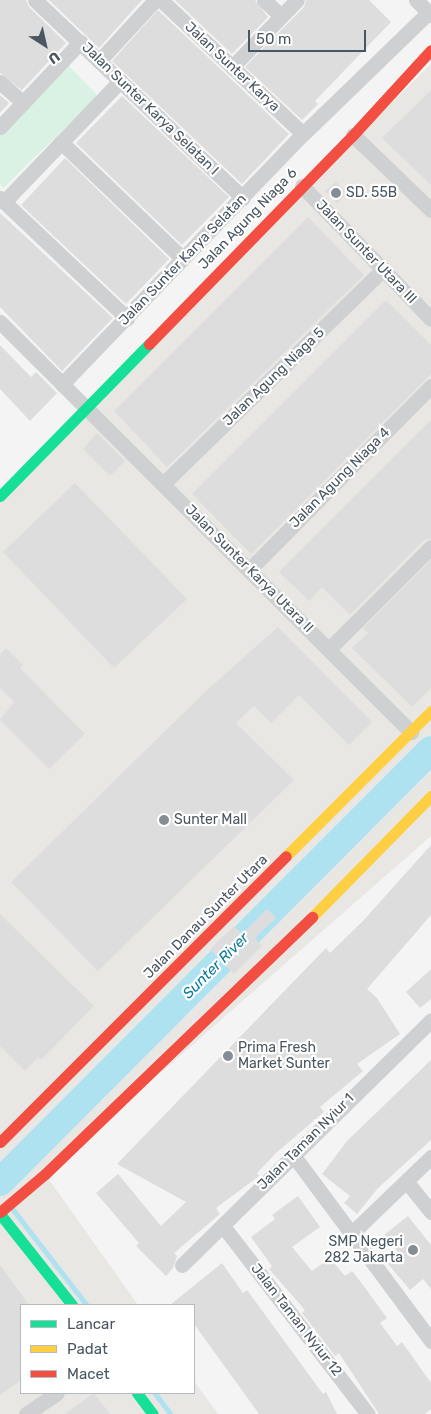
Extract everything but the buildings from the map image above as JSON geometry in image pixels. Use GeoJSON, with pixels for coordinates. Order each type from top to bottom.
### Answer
{"type":"FeatureCollection","features":[{"type":"Feature","properties":{"kind":"main road","name":"Jalan Agung Niaga 6"},"geometry":{"type":"LineString","coordinates":[[86,408],[353,135],[431,50]]}},
{"type":"Feature","properties":{"kind":"main road"},"geometry":{"type":"LineString","coordinates":[[0,496],[86,408]]}},
{"type":"Feature","properties":{"kind":"main road","name":"Jalan Danau Sunter Utara"},"geometry":{"type":"LineString","coordinates":[[0,1142],[431,711]]}},
{"type":"Feature","properties":{"kind":"main road"},"geometry":{"type":"LineString","coordinates":[[71,1304],[2,1212],[326,903],[431,796]]}},
{"type":"Feature","properties":{"kind":"main road"},"geometry":{"type":"LineString","coordinates":[[138,1394],[153,1414]]}},
{"type":"Feature","properties":{"kind":"street","name":"Jalan Sunter Karya Selatan I"},"geometry":{"type":"LineString","coordinates":[[35,0],[243,198]]}},
{"type":"Feature","properties":{"kind":"street"},"geometry":{"type":"LineString","coordinates":[[99,61],[155,0]]}},
{"type":"Feature","properties":{"kind":"street","name":"Jalan Sunter Karya"},"geometry":{"type":"LineString","coordinates":[[162,0],[303,134]]}},
{"type":"Feature","properties":{"kind":"street"},"geometry":{"type":"LineString","coordinates":[[264,0],[281,16]]}},
{"type":"Feature","properties":{"kind":"street"},"geometry":{"type":"LineString","coordinates":[[232,67],[297,0]]}},
{"type":"Feature","properties":{"kind":"street"},"geometry":{"type":"LineString","coordinates":[[416,0],[430,14]]}},
{"type":"Feature","properties":{"kind":"street","name":"Jalan Sunter Karya Selatan"},"geometry":{"type":"LineString","coordinates":[[62,384],[303,134],[430,14]]}},
{"type":"Feature","properties":{"kind":"street"},"geometry":{"type":"LineString","coordinates":[[0,127],[80,42]]}},
{"type":"Feature","properties":{"kind":"street"},"geometry":{"type":"LineString","coordinates":[[120,81],[2,200],[127,318]]}},
{"type":"Feature","properties":{"kind":"street"},"geometry":{"type":"LineString","coordinates":[[0,82],[23,103]]}},
{"type":"Feature","properties":{"kind":"street"},"geometry":{"type":"LineString","coordinates":[[353,135],[431,210]]}},
{"type":"Feature","properties":{"kind":"street"},"geometry":{"type":"LineString","coordinates":[[61,142],[182,258]]}},
{"type":"Feature","properties":{"kind":"street","name":"Jalan Sunter Utara III"},"geometry":{"type":"LineString","coordinates":[[302,186],[431,319]]}},
{"type":"Feature","properties":{"kind":"street","name":"Jalan Agung Niaga 5"},"geometry":{"type":"LineString","coordinates":[[164,484],[384,270]]}},
{"type":"Feature","properties":{"kind":"street","name":"Jalan Sunter Karya Utara II"},"geometry":{"type":"LineString","coordinates":[[0,322],[411,732]]}},
{"type":"Feature","properties":{"kind":"street","name":"Jalan Agung Niaga 4"},"geometry":{"type":"LineString","coordinates":[[249,570],[431,386]]}},
{"type":"Feature","properties":{"kind":"street"},"geometry":{"type":"LineString","coordinates":[[329,649],[431,547]]}},
{"type":"Feature","properties":{"kind":"street","name":"Jalan Taman Nyiur 1"},"geometry":{"type":"LineString","coordinates":[[182,1265],[431,1020]]}},
{"type":"Feature","properties":{"kind":"street"},"geometry":{"type":"LineString","coordinates":[[293,1155],[353,1232],[431,1341]]}},
{"type":"Feature","properties":{"kind":"street"},"geometry":{"type":"LineString","coordinates":[[353,1232],[431,1157]]}},
{"type":"Feature","properties":{"kind":"street"},"geometry":{"type":"LineString","coordinates":[[406,1181],[431,1212]]}},
{"type":"Feature","properties":{"kind":"street","name":"Jalan Taman Nyiur 12"},"geometry":{"type":"LineString","coordinates":[[223,1226],[368,1414]]}},
{"type":"Feature","properties":{"kind":"street"},"geometry":{"type":"LineString","coordinates":[[26,1414],[55,1394]]}},
{"type":"Feature","properties":{"kind":"shaded area"},"geometry":{"type":"Polygon","coordinates":[[[431,64],[431,836],[45,1174],[137,1304],[20,1304],[20,1394],[195,1394],[195,1382],[218,1414],[0,1414],[0,492],[431,64]]]}},
{"type":"Feature","properties":{"kind":"green space"},"geometry":{"type":"Polygon","coordinates":[[[68,65],[98,96],[3,188],[0,184],[0,132],[68,65]]]}},
{"type":"Feature","properties":{"kind":"waterway","name":"Sunter River"},"geometry":{"type":"LineString","coordinates":[[0,1182],[431,750]]}},
{"type":"Feature","properties":{"kind":"waterway"},"geometry":{"type":"LineString","coordinates":[[12,1208],[86,1304]]}},
{"type":"Feature","properties":{"kind":"waterway"},"geometry":{"type":"LineString","coordinates":[[156,1394],[171,1414]]}},
{"type":"Feature","properties":{"kind":"traffic: fast"},"geometry":{"type":"LineString","coordinates":[[0,496],[149,344]]}},
{"type":"Feature","properties":{"kind":"traffic: fast"},"geometry":{"type":"LineString","coordinates":[[0,1214],[71,1304]]}},
{"type":"Feature","properties":{"kind":"traffic: fast"},"geometry":{"type":"LineString","coordinates":[[138,1394],[153,1414]]}},
{"type":"Feature","properties":{"kind":"traffic: slow"},"geometry":{"type":"LineString","coordinates":[[286,856],[431,711]]}},
{"type":"Feature","properties":{"kind":"traffic: slow"},"geometry":{"type":"LineString","coordinates":[[312,917],[431,796]]}},
{"type":"Feature","properties":{"kind":"traffic: jam"},"geometry":{"type":"LineString","coordinates":[[149,344],[353,135],[431,50]]}},
{"type":"Feature","properties":{"kind":"traffic: jam"},"geometry":{"type":"LineString","coordinates":[[0,1142],[286,856]]}},
{"type":"Feature","properties":{"kind":"traffic: jam"},"geometry":{"type":"LineString","coordinates":[[0,1212],[45,1174],[312,917]]}},
{"type":"Feature","properties":{"kind":"place","name":"SD. 55B"},"geometry":{"type":"Point","coordinates":[336,193]}},
{"type":"Feature","properties":{"kind":"place","name":"Sunter Mall"},"geometry":{"type":"Point","coordinates":[164,820]}},
{"type":"Feature","properties":{"kind":"place","name":"Prima Fresh Market Sunter"},"geometry":{"type":"Point","coordinates":[228,1056]}},
{"type":"Feature","properties":{"kind":"place","name":"SMP Negeri 282 Jakarta"},"geometry":{"type":"Point","coordinates":[413,1250]}}]}
